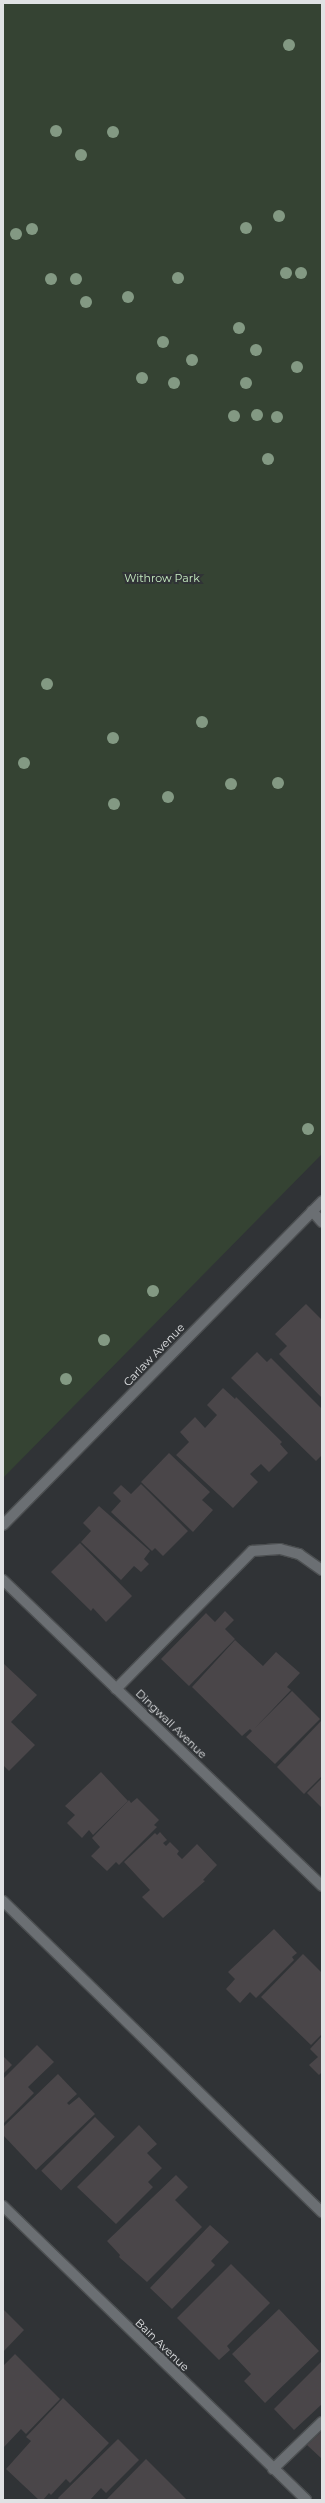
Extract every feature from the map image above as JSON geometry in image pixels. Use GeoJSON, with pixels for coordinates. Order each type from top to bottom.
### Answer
{"type":"FeatureCollection","features":[{"type":"Feature","properties":{"kind":"street","name":"Carlaw Avenue"},"geometry":{"type":"LineString","coordinates":[[3,1525],[322,1201]]}},
{"type":"Feature","properties":{"kind":"street"},"geometry":{"type":"LineString","coordinates":[[312,1211],[322,1222]]}},
{"type":"Feature","properties":{"kind":"street"},"geometry":{"type":"LineString","coordinates":[[116,1689],[252,1551],[280,1549],[299,1554],[322,1570]]}},
{"type":"Feature","properties":{"kind":"street","name":"Dingwall Avenue"},"geometry":{"type":"LineString","coordinates":[[3,1580],[322,1886]]}},
{"type":"Feature","properties":{"kind":"street"},"geometry":{"type":"LineString","coordinates":[[3,1901],[322,2212]]}},
{"type":"Feature","properties":{"kind":"street","name":"Bain Avenue"},"geometry":{"type":"LineString","coordinates":[[3,2206],[306,2500]]}},
{"type":"Feature","properties":{"kind":"street"},"geometry":{"type":"LineString","coordinates":[[273,2469],[322,2422]]}},
{"type":"Feature","properties":{"kind":"green space","name":"Withrow Park"},"geometry":{"type":"Polygon","coordinates":[[[3,3],[322,3],[322,1154],[3,1478],[3,3]]]}},
{"type":"Feature","properties":{"kind":"building"},"geometry":{"type":"Polygon","coordinates":[[[306,1304],[322,1320],[322,1398],[279,1354],[287,1346],[275,1334],[306,1304]]]}},
{"type":"Feature","properties":{"kind":"building"},"geometry":{"type":"Polygon","coordinates":[[[257,1352],[267,1362],[271,1358],[322,1409],[322,1455],[316,1461],[231,1378],[257,1352]]]}},
{"type":"Feature","properties":{"kind":"building"},"geometry":{"type":"Polygon","coordinates":[[[223,1388],[235,1399],[236,1397],[282,1442],[280,1444],[288,1453],[269,1472],[261,1464],[250,1474],[258,1482],[233,1508],[176,1455],[189,1442],[180,1432],[195,1417],[205,1428],[217,1415],[207,1405],[223,1388]]]}},
{"type":"Feature","properties":{"kind":"building"},"geometry":{"type":"Polygon","coordinates":[[[169,1453],[210,1492],[202,1500],[213,1510],[193,1532],[141,1482],[169,1453]]]}},
{"type":"Feature","properties":{"kind":"building"},"geometry":{"type":"Polygon","coordinates":[[[141,1484],[188,1531],[163,1556],[155,1548],[152,1551],[111,1512],[121,1501],[113,1493],[121,1485],[131,1494],[141,1484]]]}},
{"type":"Feature","properties":{"kind":"building"},"geometry":{"type":"Polygon","coordinates":[[[99,1506],[150,1551],[144,1559],[149,1564],[141,1572],[134,1566],[121,1580],[81,1542],[91,1531],[83,1523],[99,1506]]]}},
{"type":"Feature","properties":{"kind":"building"},"geometry":{"type":"Polygon","coordinates":[[[80,1543],[132,1596],[106,1622],[93,1608],[91,1611],[51,1572],[80,1543]]]}},
{"type":"Feature","properties":{"kind":"building"},"geometry":{"type":"Polygon","coordinates":[[[225,1611],[234,1620],[225,1629],[235,1639],[189,1686],[161,1659],[206,1613],[215,1622],[225,1611]]]}},
{"type":"Feature","properties":{"kind":"building"},"geometry":{"type":"Polygon","coordinates":[[[235,1640],[263,1666],[276,1652],[300,1673],[287,1687],[291,1690],[255,1728],[292,1691],[320,1719],[275,1764],[246,1737],[252,1731],[250,1729],[242,1736],[192,1687],[235,1640]]]}},
{"type":"Feature","properties":{"kind":"building"},"geometry":{"type":"Polygon","coordinates":[[[3,1663],[37,1695],[11,1722],[35,1745],[9,1771],[3,1765],[3,1663]]]}},
{"type":"Feature","properties":{"kind":"building"},"geometry":{"type":"Polygon","coordinates":[[[321,1721],[322,1776],[304,1794],[277,1767],[321,1721]]]}},
{"type":"Feature","properties":{"kind":"building"},"geometry":{"type":"Polygon","coordinates":[[[101,1772],[128,1801],[93,1835],[89,1830],[82,1838],[67,1823],[75,1815],[65,1806],[101,1772]]]}},
{"type":"Feature","properties":{"kind":"building"},"geometry":{"type":"Polygon","coordinates":[[[322,1778],[322,1808],[307,1793],[322,1778]]]}},
{"type":"Feature","properties":{"kind":"building"},"geometry":{"type":"Polygon","coordinates":[[[137,1798],[159,1820],[154,1825],[157,1827],[119,1865],[116,1862],[107,1871],[91,1856],[100,1847],[92,1838],[129,1800],[131,1803],[137,1798]]]}},
{"type":"Feature","properties":{"kind":"building"},"geometry":{"type":"Polygon","coordinates":[[[160,1832],[167,1840],[163,1843],[166,1846],[170,1842],[179,1851],[177,1854],[182,1859],[197,1844],[217,1865],[203,1880],[205,1881],[163,1918],[142,1897],[150,1890],[124,1862],[155,1833],[157,1835],[160,1832]]]}},
{"type":"Feature","properties":{"kind":"building"},"geometry":{"type":"Polygon","coordinates":[[[274,1929],[297,1953],[292,1957],[294,1960],[256,1998],[250,1992],[240,2003],[226,1989],[235,1979],[228,1972],[274,1929]]]}},
{"type":"Feature","properties":{"kind":"building"},"geometry":{"type":"Polygon","coordinates":[[[303,1954],[322,1973],[322,2034],[311,2045],[261,1997],[303,1954]]]}},
{"type":"Feature","properties":{"kind":"building"},"geometry":{"type":"Polygon","coordinates":[[[322,2036],[322,2072],[319,2075],[309,2065],[318,2057],[310,2049],[322,2036]]]}},
{"type":"Feature","properties":{"kind":"building"},"geometry":{"type":"Polygon","coordinates":[[[37,2045],[54,2062],[28,2087],[34,2093],[3,2124],[3,2079],[37,2045]]]}},
{"type":"Feature","properties":{"kind":"building"},"geometry":{"type":"Polygon","coordinates":[[[3,2056],[12,2065],[3,2074],[3,2056]]]}},
{"type":"Feature","properties":{"kind":"building"},"geometry":{"type":"Polygon","coordinates":[[[58,2074],[77,2094],[67,2103],[69,2105],[79,2097],[95,2114],[36,2170],[3,2135],[3,2127],[58,2074]]]}},
{"type":"Feature","properties":{"kind":"building"},"geometry":{"type":"Polygon","coordinates":[[[95,2117],[115,2137],[61,2191],[41,2171],[95,2117]]]}},
{"type":"Feature","properties":{"kind":"building"},"geometry":{"type":"Polygon","coordinates":[[[139,2125],[157,2144],[147,2153],[162,2168],[148,2182],[153,2187],[116,2224],[77,2187],[139,2125]]]}},
{"type":"Feature","properties":{"kind":"building"},"geometry":{"type":"Polygon","coordinates":[[[176,2175],[188,2187],[175,2200],[202,2227],[147,2282],[119,2257],[120,2255],[107,2241],[176,2175]]]}},
{"type":"Feature","properties":{"kind":"building"},"geometry":{"type":"Polygon","coordinates":[[[210,2225],[229,2242],[211,2261],[215,2265],[172,2309],[150,2288],[210,2225]]]}},
{"type":"Feature","properties":{"kind":"building"},"geometry":{"type":"Polygon","coordinates":[[[231,2264],[270,2303],[227,2346],[230,2350],[219,2360],[177,2318],[231,2264]]]}},
{"type":"Feature","properties":{"kind":"building"},"geometry":{"type":"Polygon","coordinates":[[[3,2309],[24,2330],[3,2352],[3,2309]]]}},
{"type":"Feature","properties":{"kind":"building"},"geometry":{"type":"Polygon","coordinates":[[[279,2309],[319,2351],[265,2403],[244,2381],[251,2374],[232,2354],[279,2309]]]}},
{"type":"Feature","properties":{"kind":"building"},"geometry":{"type":"Polygon","coordinates":[[[15,2354],[60,2399],[26,2434],[21,2429],[4,2447],[3,2366],[15,2354]]]}},
{"type":"Feature","properties":{"kind":"building"},"geometry":{"type":"Polygon","coordinates":[[[322,2361],[322,2404],[294,2430],[274,2409],[322,2361]]]}},
{"type":"Feature","properties":{"kind":"building"},"geometry":{"type":"Polygon","coordinates":[[[63,2398],[109,2443],[70,2483],[66,2479],[51,2495],[49,2493],[43,2500],[39,2500],[6,2469],[31,2441],[26,2437],[63,2398]]]}},
{"type":"Feature","properties":{"kind":"building"},"geometry":{"type":"Polygon","coordinates":[[[322,2431],[322,2459],[307,2445],[322,2431]]]}},
{"type":"Feature","properties":{"kind":"building"},"geometry":{"type":"Polygon","coordinates":[[[118,2439],[139,2460],[106,2493],[101,2488],[90,2500],[59,2500],[58,2498],[118,2439]]]}},
{"type":"Feature","properties":{"kind":"building"},"geometry":{"type":"Polygon","coordinates":[[[146,2459],[187,2500],[106,2500],[146,2459]]]}}]}
